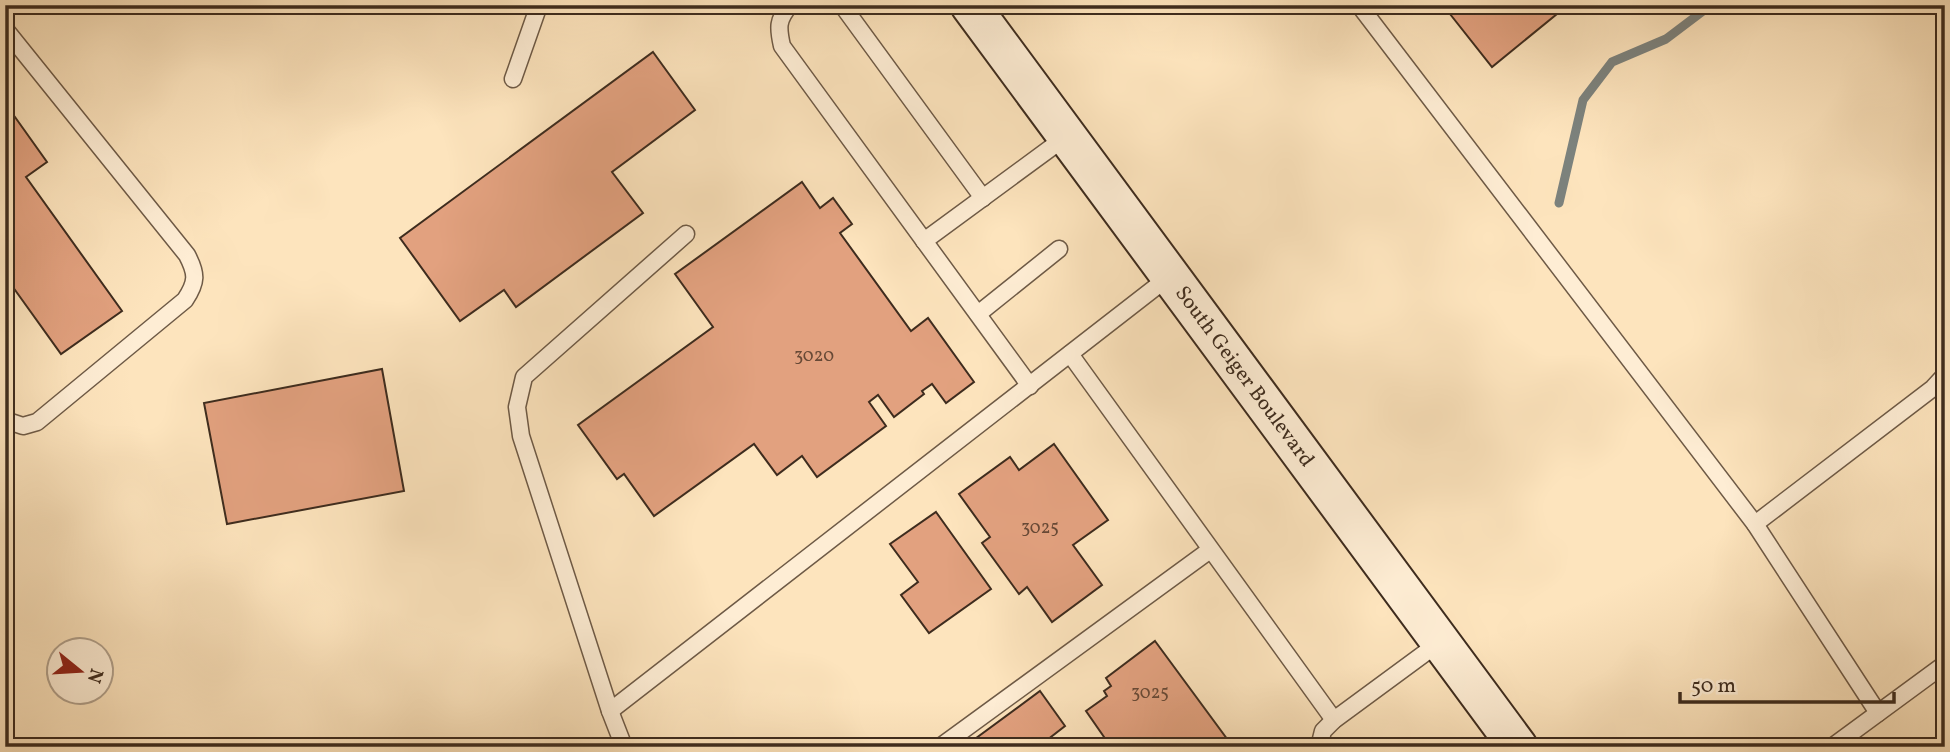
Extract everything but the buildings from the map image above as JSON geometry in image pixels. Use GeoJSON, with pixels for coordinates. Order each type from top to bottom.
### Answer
{"type":"FeatureCollection","features":[{"type":"Feature","properties":{"kind":"street","name":"South Geiger Boulevard"},"geometry":{"type":"LineString","coordinates":[[970,5],[1518,747]]}},
{"type":"Feature","properties":{"kind":"lane"},"geometry":{"type":"LineString","coordinates":[[513,79],[539,5]]}},
{"type":"Feature","properties":{"kind":"lane"},"geometry":{"type":"LineString","coordinates":[[790,5],[782,14],[778,28],[782,46],[1030,386]]}},
{"type":"Feature","properties":{"kind":"lane"},"geometry":{"type":"LineString","coordinates":[[842,5],[983,198]]}},
{"type":"Feature","properties":{"kind":"lane"},"geometry":{"type":"LineString","coordinates":[[1359,5],[1755,524],[1878,713]]}},
{"type":"Feature","properties":{"kind":"lane"},"geometry":{"type":"LineString","coordinates":[[5,29],[187,255],[195,270],[193,288],[185,300],[37,422],[23,426],[5,420]]}},
{"type":"Feature","properties":{"kind":"lane"},"geometry":{"type":"LineString","coordinates":[[924,241],[1067,136]]}},
{"type":"Feature","properties":{"kind":"lane"},"geometry":{"type":"LineString","coordinates":[[625,747],[610,711],[521,436],[517,407],[524,377],[686,234]]}},
{"type":"Feature","properties":{"kind":"lane"},"geometry":{"type":"LineString","coordinates":[[978,314],[1059,249]]}},
{"type":"Feature","properties":{"kind":"lane"},"geometry":{"type":"LineString","coordinates":[[610,711],[1170,276]]}},
{"type":"Feature","properties":{"kind":"lane"},"geometry":{"type":"LineString","coordinates":[[1070,354],[1334,720]]}},
{"type":"Feature","properties":{"kind":"lane"},"geometry":{"type":"LineString","coordinates":[[1755,524],[1933,388],[1945,375]]}},
{"type":"Feature","properties":{"kind":"lane"},"geometry":{"type":"LineString","coordinates":[[940,747],[1210,550]]}},
{"type":"Feature","properties":{"kind":"lane"},"geometry":{"type":"LineString","coordinates":[[1319,747],[1324,731],[1334,720],[1440,642]]}},
{"type":"Feature","properties":{"kind":"lane"},"geometry":{"type":"LineString","coordinates":[[1832,747],[1945,664]]}},
{"type":"Feature","properties":{"kind":"waterway"},"geometry":{"type":"LineString","coordinates":[[1559,203],[1583,100],[1612,62],[1666,39],[1711,5]]}}]}
